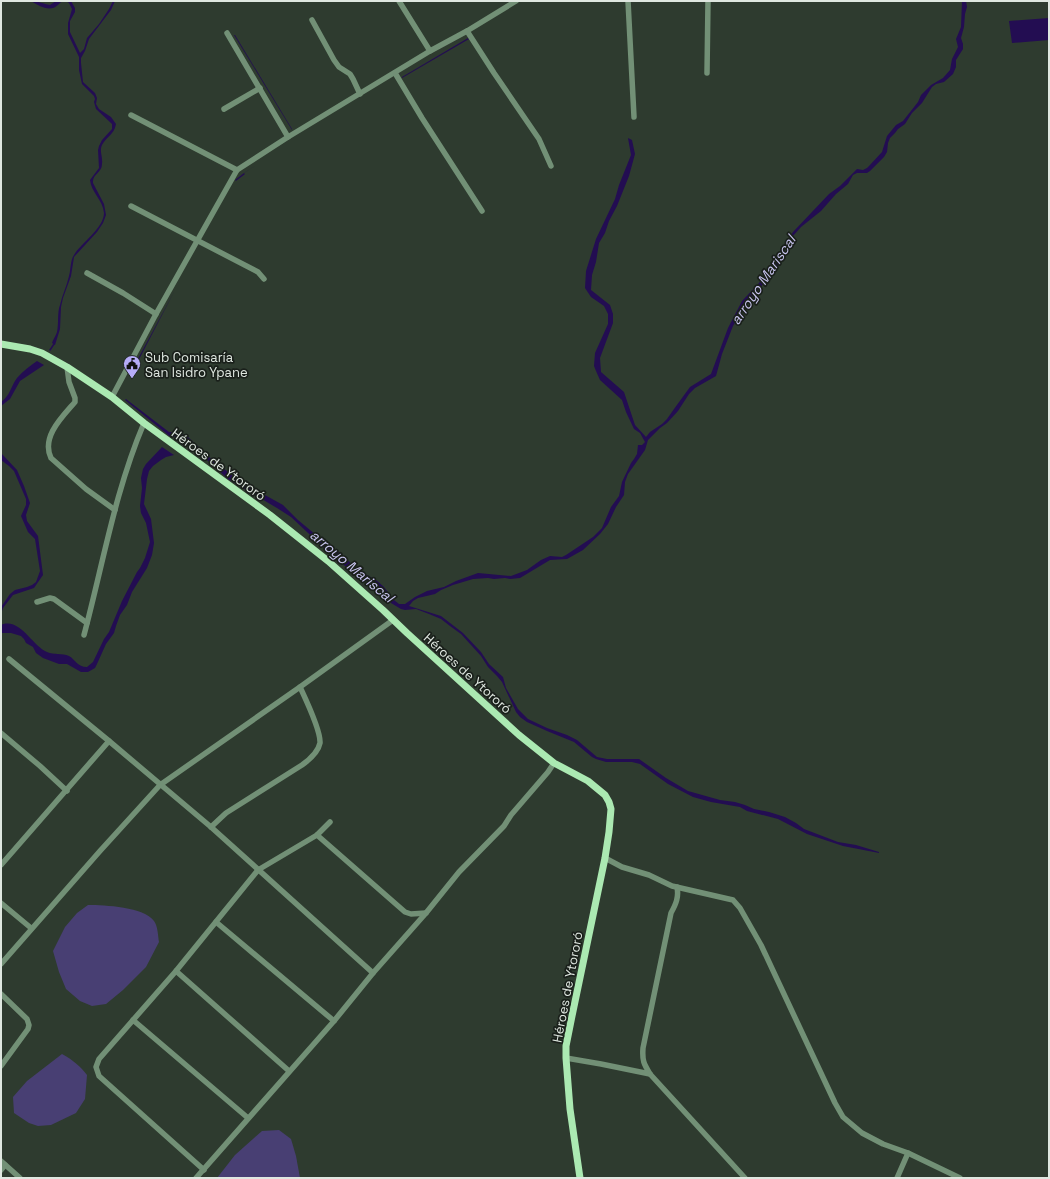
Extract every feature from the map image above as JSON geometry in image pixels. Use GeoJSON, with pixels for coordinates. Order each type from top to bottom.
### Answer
{"type":"FeatureCollection","features":[{"type":"Feature","properties":{"kind":"main road","name":"Héroes de Ytororó"},"geometry":{"type":"LineString","coordinates":[[1,344],[30,349],[42,353],[67,367],[112,397],[170,443],[270,515],[328,561],[519,736],[554,763],[588,781],[605,795],[611,809],[605,858],[566,1046],[570,1109],[580,1178]]}},
{"type":"Feature","properties":{"kind":"street"},"geometry":{"type":"LineString","coordinates":[[399,1],[430,51]]}},
{"type":"Feature","properties":{"kind":"street"},"geometry":{"type":"LineString","coordinates":[[112,397],[156,314],[237,170],[288,137],[516,1]]}},
{"type":"Feature","properties":{"kind":"street"},"geometry":{"type":"LineString","coordinates":[[628,1],[634,117]]}},
{"type":"Feature","properties":{"kind":"street"},"geometry":{"type":"LineString","coordinates":[[707,73],[708,1]]}},
{"type":"Feature","properties":{"kind":"street"},"geometry":{"type":"LineString","coordinates":[[312,20],[334,60],[339,67],[350,74],[360,94]]}},
{"type":"Feature","properties":{"kind":"street"},"geometry":{"type":"LineString","coordinates":[[467,31],[539,139],[552,166]]}},
{"type":"Feature","properties":{"kind":"street"},"geometry":{"type":"LineString","coordinates":[[227,33],[288,137]]}},
{"type":"Feature","properties":{"kind":"street"},"geometry":{"type":"LineString","coordinates":[[395,73],[482,211]]}},
{"type":"Feature","properties":{"kind":"street"},"geometry":{"type":"LineString","coordinates":[[224,109],[260,88]]}},
{"type":"Feature","properties":{"kind":"street"},"geometry":{"type":"LineString","coordinates":[[131,115],[237,170]]}},
{"type":"Feature","properties":{"kind":"street"},"geometry":{"type":"LineString","coordinates":[[131,206],[258,272],[264,279]]}},
{"type":"Feature","properties":{"kind":"street"},"geometry":{"type":"LineString","coordinates":[[87,273],[156,314]]}},
{"type":"Feature","properties":{"kind":"street"},"geometry":{"type":"LineString","coordinates":[[67,367],[69,382],[75,402],[53,429],[48,453],[51,458],[86,488],[115,510]]}},
{"type":"Feature","properties":{"kind":"street"},"geometry":{"type":"LineString","coordinates":[[84,635],[115,510],[131,457],[144,423]]}},
{"type":"Feature","properties":{"kind":"street"},"geometry":{"type":"LineString","coordinates":[[37,602],[50,598],[54,599],[87,623]]}},
{"type":"Feature","properties":{"kind":"street"},"geometry":{"type":"LineString","coordinates":[[1,964],[31,928],[160,785],[393,620]]}},
{"type":"Feature","properties":{"kind":"street"},"geometry":{"type":"LineString","coordinates":[[9,659],[110,741],[211,827],[373,973]]}},
{"type":"Feature","properties":{"kind":"street"},"geometry":{"type":"LineString","coordinates":[[211,827],[226,813],[302,765],[315,753],[320,744],[318,734],[300,687]]}},
{"type":"Feature","properties":{"kind":"street"},"geometry":{"type":"LineString","coordinates":[[1,732],[67,791]]}},
{"type":"Feature","properties":{"kind":"street"},"geometry":{"type":"LineString","coordinates":[[1,865],[110,741]]}},
{"type":"Feature","properties":{"kind":"street"},"geometry":{"type":"LineString","coordinates":[[196,1178],[334,1021],[459,872],[504,826],[554,763]]}},
{"type":"Feature","properties":{"kind":"street"},"geometry":{"type":"LineString","coordinates":[[204,1170],[99,1076],[96,1067],[99,1059],[176,971],[258,870],[317,835],[330,822]]}},
{"type":"Feature","properties":{"kind":"street"},"geometry":{"type":"LineString","coordinates":[[317,835],[405,912],[411,914],[426,913]]}},
{"type":"Feature","properties":{"kind":"street"},"geometry":{"type":"LineString","coordinates":[[605,858],[622,867],[649,875],[677,887],[734,900],[762,945],[835,1103],[843,1117],[862,1133],[883,1144],[908,1153],[960,1178]]}},
{"type":"Feature","properties":{"kind":"street"},"geometry":{"type":"LineString","coordinates":[[677,887],[677,900],[671,913],[642,1048],[643,1064],[650,1074],[745,1178]]}},
{"type":"Feature","properties":{"kind":"street"},"geometry":{"type":"LineString","coordinates":[[1,903],[31,928]]}},
{"type":"Feature","properties":{"kind":"street"},"geometry":{"type":"LineString","coordinates":[[216,922],[334,1021]]}},
{"type":"Feature","properties":{"kind":"street"},"geometry":{"type":"LineString","coordinates":[[176,971],[289,1071]]}},
{"type":"Feature","properties":{"kind":"street"},"geometry":{"type":"LineString","coordinates":[[1,994],[27,1020],[29,1025],[28,1029],[1,1066]]}},
{"type":"Feature","properties":{"kind":"street"},"geometry":{"type":"LineString","coordinates":[[133,1020],[248,1118]]}},
{"type":"Feature","properties":{"kind":"street"},"geometry":{"type":"LineString","coordinates":[[566,1058],[650,1074]]}},
{"type":"Feature","properties":{"kind":"street"},"geometry":{"type":"LineString","coordinates":[[897,1178],[908,1153]]}},
{"type":"Feature","properties":{"kind":"street"},"geometry":{"type":"LineString","coordinates":[[2,1166],[20,1178]]}},
{"type":"Feature","properties":{"kind":"shaded area"},"geometry":{"type":"Polygon","coordinates":[[[88,905],[124,908],[149,916],[154,921],[156,926],[159,942],[146,967],[123,990],[106,1004],[92,1006],[80,1001],[66,989],[53,951],[65,927],[77,913],[88,905]]]}},
{"type":"Feature","properties":{"kind":"shaded area"},"geometry":{"type":"Polygon","coordinates":[[[62,1054],[76,1063],[87,1075],[85,1099],[76,1113],[51,1125],[38,1126],[29,1123],[14,1113],[13,1097],[27,1081],[62,1054]]]}},
{"type":"Feature","properties":{"kind":"shaded area"},"geometry":{"type":"Polygon","coordinates":[[[279,1130],[291,1139],[300,1178],[217,1178],[235,1155],[262,1131],[279,1130]]]}},
{"type":"Feature","properties":{"kind":"water"},"geometry":{"type":"Polygon","coordinates":[[[31,1],[50,5],[56,1],[63,1],[56,7],[47,8],[31,1]]]}},
{"type":"Feature","properties":{"kind":"water"},"geometry":{"type":"Polygon","coordinates":[[[66,1],[71,1],[75,8],[75,12],[70,21],[70,32],[80,53],[84,49],[87,38],[99,24],[113,1],[115,1],[111,10],[89,39],[81,58],[81,63],[83,82],[95,93],[97,98],[96,104],[99,109],[111,117],[116,124],[114,131],[102,145],[102,167],[93,180],[93,183],[104,204],[106,215],[97,232],[74,257],[71,276],[61,307],[60,329],[55,345],[52,343],[57,332],[59,308],[70,273],[71,262],[77,250],[96,230],[103,219],[103,208],[92,188],[90,180],[99,168],[99,146],[102,140],[112,129],[112,124],[96,109],[94,96],[82,84],[79,70],[79,57],[68,34],[68,23],[72,9],[66,1]]]}},
{"type":"Feature","properties":{"kind":"water","name":"arroyo Mariscal"},"geometry":{"type":"Polygon","coordinates":[[[962,1],[966,1],[967,7],[961,38],[963,49],[956,60],[956,67],[953,74],[944,82],[936,84],[932,87],[922,103],[912,113],[905,124],[890,138],[887,152],[884,157],[867,173],[857,173],[853,175],[848,184],[793,236],[785,248],[776,269],[747,303],[733,326],[722,354],[716,376],[695,388],[689,394],[678,411],[648,440],[645,450],[628,474],[625,482],[624,495],[616,507],[608,524],[600,534],[583,550],[567,559],[550,560],[520,578],[473,579],[453,585],[435,594],[418,598],[409,606],[441,616],[463,633],[481,652],[489,664],[503,677],[506,688],[518,709],[528,719],[577,740],[597,757],[607,759],[639,759],[688,791],[720,800],[735,802],[754,809],[785,817],[804,829],[838,842],[856,845],[879,853],[843,846],[807,834],[778,819],[747,811],[740,807],[693,797],[668,784],[640,764],[632,762],[606,762],[596,759],[574,742],[527,722],[516,712],[502,682],[461,634],[441,619],[416,609],[401,609],[391,603],[377,587],[339,562],[291,517],[228,479],[196,450],[190,441],[180,437],[169,436],[125,400],[126,399],[169,432],[179,433],[188,437],[208,456],[238,480],[283,505],[324,544],[337,551],[361,572],[376,580],[399,604],[405,604],[427,591],[444,587],[478,573],[511,576],[527,570],[541,560],[550,556],[562,557],[593,537],[602,528],[611,507],[619,496],[622,482],[637,454],[638,445],[642,445],[645,442],[640,433],[634,429],[622,400],[600,380],[594,366],[595,353],[608,324],[608,314],[604,306],[591,297],[585,288],[586,271],[596,239],[615,199],[631,155],[628,138],[632,140],[635,154],[629,176],[617,206],[599,243],[592,275],[591,290],[610,305],[613,314],[613,323],[600,358],[601,372],[624,392],[635,425],[646,437],[667,419],[690,387],[711,374],[728,328],[742,301],[772,268],[777,261],[780,251],[793,232],[829,194],[840,186],[857,169],[863,170],[869,166],[882,152],[887,136],[896,125],[903,121],[918,102],[921,95],[931,85],[943,78],[950,70],[952,59],[958,47],[956,39],[961,27],[962,1]]]}},
{"type":"Feature","properties":{"kind":"water"},"geometry":{"type":"Polygon","coordinates":[[[1049,18],[1049,40],[1012,43],[1009,21],[1049,18]]]}},
{"type":"Feature","properties":{"kind":"water"},"geometry":{"type":"Polygon","coordinates":[[[234,35],[235,35],[292,130],[234,35]]]}},
{"type":"Feature","properties":{"kind":"water"},"geometry":{"type":"Polygon","coordinates":[[[468,38],[469,39],[402,78],[402,77],[468,38]]]}},
{"type":"Feature","properties":{"kind":"water"},"geometry":{"type":"Polygon","coordinates":[[[365,99],[239,176],[242,174],[365,99]]]}},
{"type":"Feature","properties":{"kind":"water"},"geometry":{"type":"Polygon","coordinates":[[[174,292],[134,369],[133,368],[174,292]]]}},
{"type":"Feature","properties":{"kind":"water"},"geometry":{"type":"Polygon","coordinates":[[[37,361],[44,365],[20,381],[10,399],[1,406],[1,402],[8,394],[17,378],[37,361]]]}},
{"type":"Feature","properties":{"kind":"water"},"geometry":{"type":"Polygon","coordinates":[[[162,447],[174,455],[166,457],[153,466],[149,471],[147,479],[144,504],[151,519],[154,543],[152,555],[147,568],[120,615],[114,633],[106,644],[95,668],[88,672],[81,672],[67,664],[59,664],[43,658],[36,653],[33,647],[26,643],[21,636],[11,633],[1,633],[1,625],[14,625],[26,633],[41,649],[47,652],[69,656],[79,665],[84,667],[87,667],[93,662],[109,632],[122,601],[145,558],[150,542],[146,523],[141,513],[140,506],[142,488],[141,478],[146,464],[162,447]]]}},
{"type":"Feature","properties":{"kind":"water"},"geometry":{"type":"Polygon","coordinates":[[[1,453],[17,470],[30,503],[26,515],[27,521],[38,536],[43,575],[34,588],[13,595],[3,608],[1,614],[1,607],[10,594],[15,590],[27,587],[36,582],[40,571],[35,539],[28,532],[21,516],[26,505],[26,499],[14,471],[1,460],[1,453]]]}},
{"type":"Feature","properties":{"kind":"waterway"},"geometry":{"type":"LineString","coordinates":[[236,180],[244,174]]}},
{"type":"Feature","properties":{"kind":"waterway"},"geometry":{"type":"LineString","coordinates":[[50,350],[54,344]]}},
{"type":"Feature","properties":{"kind":"place","name":"Sub Comisaría San Isidro Ypane"},"geometry":{"type":"Point","coordinates":[132,379]}}]}
